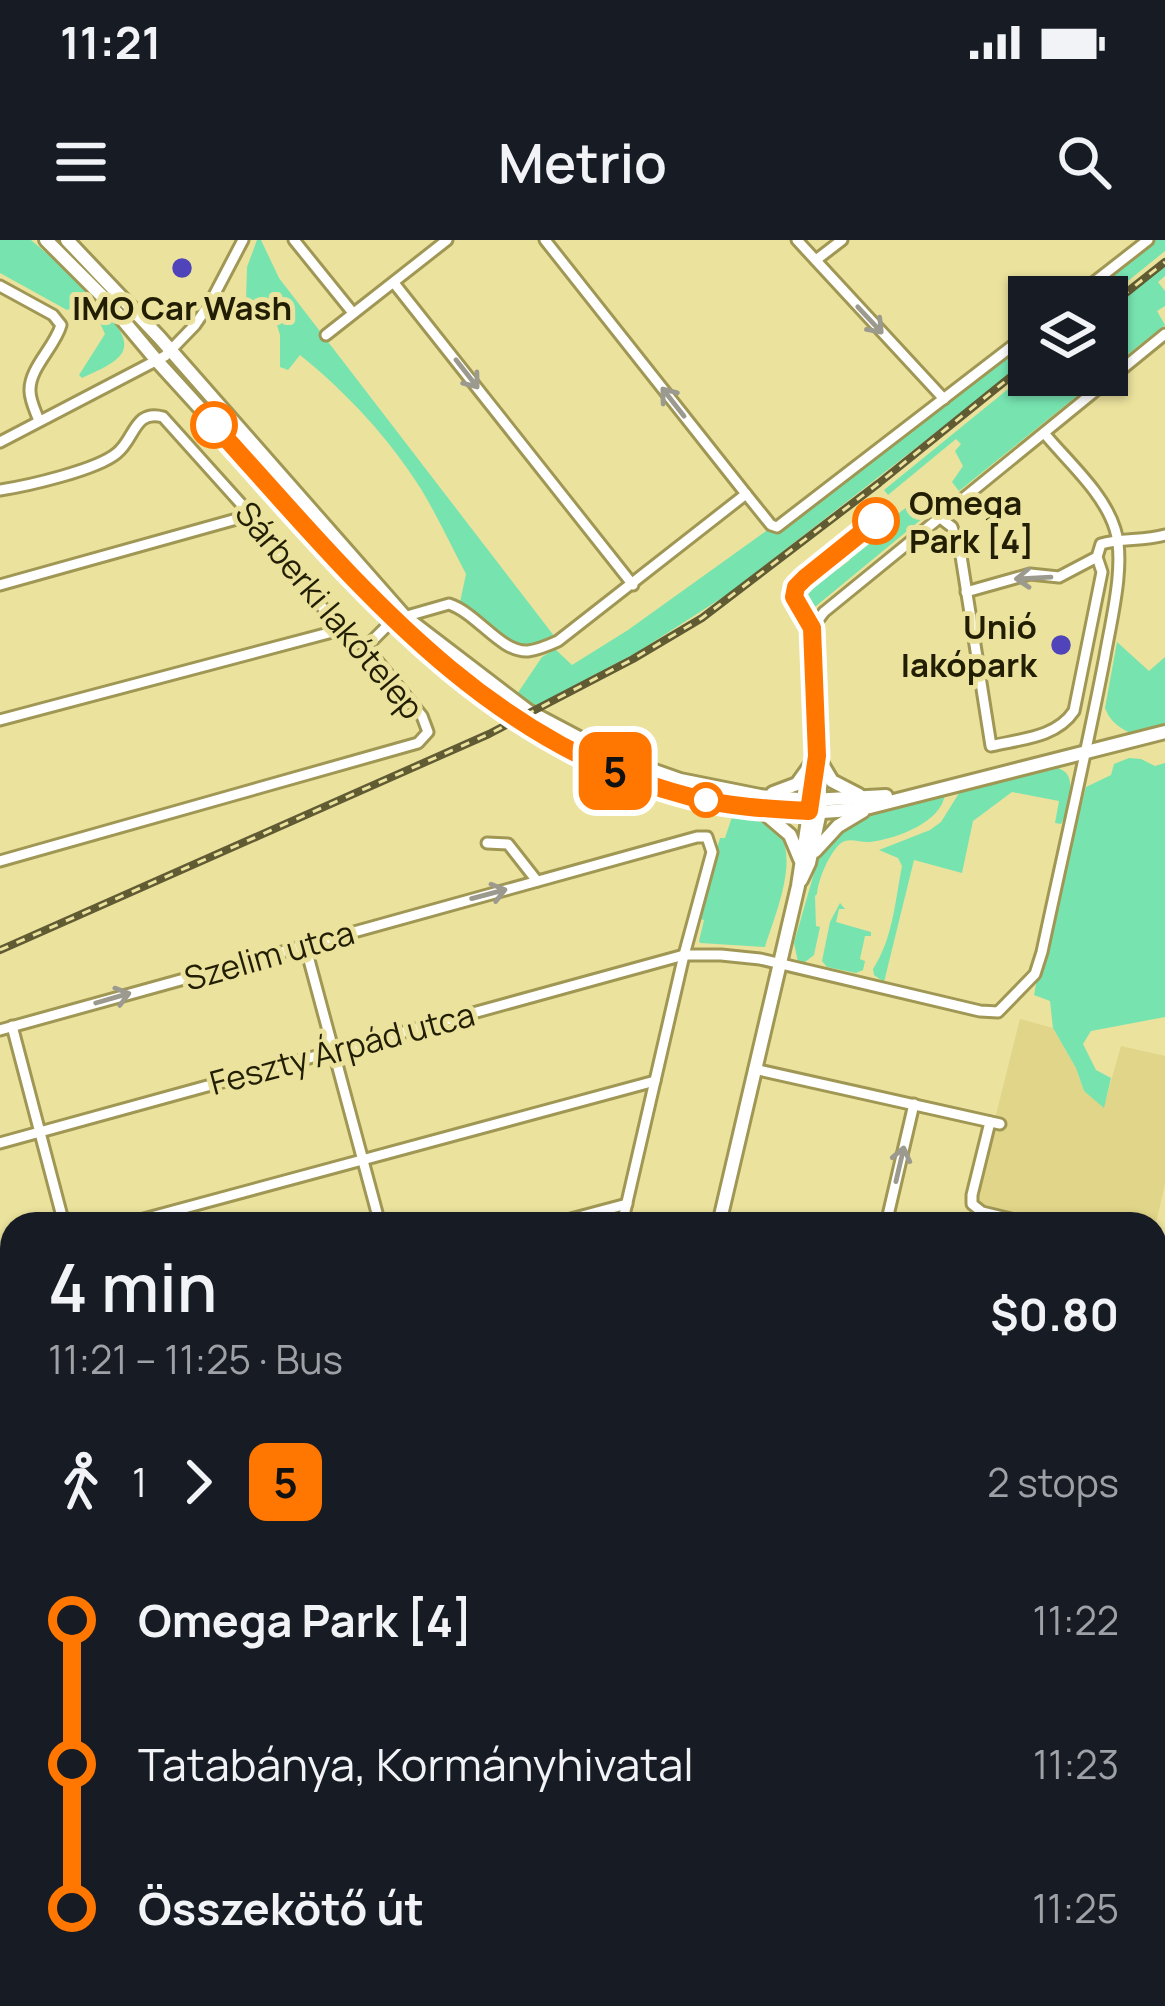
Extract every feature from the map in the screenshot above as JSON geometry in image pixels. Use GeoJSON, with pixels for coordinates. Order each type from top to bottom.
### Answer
{"type":"FeatureCollection","features":[{"type":"Feature","properties":{"kind":"street"},"geometry":{"type":"LineString","coordinates":[[46,240],[399,618],[528,711],[579,740],[645,769],[759,802],[816,806],[913,795],[1165,732]]}},
{"type":"Feature","properties":{"kind":"street"},"geometry":{"type":"LineString","coordinates":[[67,240],[171,352],[399,618]]}},
{"type":"Feature","properties":{"kind":"street"},"geometry":{"type":"LineString","coordinates":[[0,442],[171,352],[210,304],[243,240]]}},
{"type":"Feature","properties":{"kind":"street"},"geometry":{"type":"LineString","coordinates":[[294,240],[353,313]]}},
{"type":"Feature","properties":{"kind":"street"},"geometry":{"type":"LineString","coordinates":[[326,335],[446,240]]}},
{"type":"Feature","properties":{"kind":"street"},"geometry":{"type":"LineString","coordinates":[[545,240],[771,525],[776,526],[1008,349]]}},
{"type":"Feature","properties":{"kind":"street"},"geometry":{"type":"LineString","coordinates":[[797,240],[944,399]]}},
{"type":"Feature","properties":{"kind":"street"},"geometry":{"type":"LineString","coordinates":[[816,260],[842,240]]}},
{"type":"Feature","properties":{"kind":"street"},"geometry":{"type":"LineString","coordinates":[[1102,276],[1148,240]]}},
{"type":"Feature","properties":{"kind":"street"},"geometry":{"type":"LineString","coordinates":[[394,283],[633,585]]}},
{"type":"Feature","properties":{"kind":"street"},"geometry":{"type":"LineString","coordinates":[[0,286],[53,315],[61,325],[32,381],[31,398],[39,422]]}},
{"type":"Feature","properties":{"kind":"street"},"geometry":{"type":"LineString","coordinates":[[722,1212],[816,806],[812,628],[824,612],[1164,336]]}},
{"type":"Feature","properties":{"kind":"street","name":"Sárberki lakótelep"},"geometry":{"type":"LineString","coordinates":[[0,490],[110,458],[121,451],[143,417],[157,415],[170,422],[251,515],[340,630],[366,647],[422,716],[428,732],[418,743],[0,861]]}},
{"type":"Feature","properties":{"kind":"street"},"geometry":{"type":"LineString","coordinates":[[1044,434],[1103,506],[1118,542],[1113,611],[1086,751]]}},
{"type":"Feature","properties":{"kind":"street"},"geometry":{"type":"LineString","coordinates":[[366,647],[399,618],[440,604],[470,613],[506,645],[525,651],[558,641],[746,494]]}},
{"type":"Feature","properties":{"kind":"street"},"geometry":{"type":"LineString","coordinates":[[0,585],[251,515]]}},
{"type":"Feature","properties":{"kind":"street"},"geometry":{"type":"LineString","coordinates":[[939,517],[952,526],[961,556],[991,746],[1053,731],[1066,723],[1074,712],[1102,572],[1097,557],[1102,544],[1165,535]]}},
{"type":"Feature","properties":{"kind":"street"},"geometry":{"type":"LineString","coordinates":[[966,592],[1030,574],[1059,577],[1097,557]]}},
{"type":"Feature","properties":{"kind":"street"},"geometry":{"type":"LineString","coordinates":[[0,720],[340,630]]}},
{"type":"Feature","properties":{"kind":"street","name":"Feszty Árpád utca"},"geometry":{"type":"LineString","coordinates":[[0,1142],[684,955],[744,956],[998,1012],[1034,974],[1042,952],[1086,751]]}},
{"type":"Feature","properties":{"kind":"street"},"geometry":{"type":"LineString","coordinates":[[759,802],[797,784],[817,756]]}},
{"type":"Feature","properties":{"kind":"street"},"geometry":{"type":"LineString","coordinates":[[817,756],[832,782],[868,802]]}},
{"type":"Feature","properties":{"kind":"street"},"geometry":{"type":"LineString","coordinates":[[759,802],[790,835],[805,861]]}},
{"type":"Feature","properties":{"kind":"street"},"geometry":{"type":"LineString","coordinates":[[805,861],[868,802]]}},
{"type":"Feature","properties":{"kind":"street","name":"Szelim utca"},"geometry":{"type":"LineString","coordinates":[[6,1028],[707,837],[712,852],[684,955]]}},
{"type":"Feature","properties":{"kind":"street"},"geometry":{"type":"LineString","coordinates":[[487,843],[508,844],[537,880]]}},
{"type":"Feature","properties":{"kind":"street"},"geometry":{"type":"LineString","coordinates":[[305,944],[377,1212]]}},
{"type":"Feature","properties":{"kind":"street"},"geometry":{"type":"LineString","coordinates":[[625,1212],[684,955]]}},
{"type":"Feature","properties":{"kind":"street"},"geometry":{"type":"LineString","coordinates":[[6,1028],[61,1212]]}},
{"type":"Feature","properties":{"kind":"street"},"geometry":{"type":"LineString","coordinates":[[754,1069],[995,1123],[972,1196],[972,1204],[982,1212]]}},
{"type":"Feature","properties":{"kind":"street"},"geometry":{"type":"LineString","coordinates":[[169,1212],[655,1081]]}},
{"type":"Feature","properties":{"kind":"street"},"geometry":{"type":"LineString","coordinates":[[889,1212],[914,1104]]}},
{"type":"Feature","properties":{"kind":"street"},"geometry":{"type":"LineString","coordinates":[[597,1212],[627,1204]]}},
{"type":"Feature","properties":{"kind":"shaded area"},"geometry":{"type":"Polygon","coordinates":[[[1020,1019],[1053,1028],[1084,1091],[1104,1106],[1121,1046],[1165,1056],[1165,1184],[1158,1212],[972,1211],[1020,1019]]]}},
{"type":"Feature","properties":{"kind":"green space"},"geometry":{"type":"Polygon","coordinates":[[[0,240],[31,240],[81,285],[116,325],[122,335],[122,353],[82,378],[79,375],[105,334],[100,323],[0,273],[0,240]]]}},
{"type":"Feature","properties":{"kind":"green space"},"geometry":{"type":"Polygon","coordinates":[[[257,240],[279,278],[558,641],[516,649],[459,607],[466,574],[395,452],[351,401],[300,355],[288,370],[280,367],[280,335],[274,315],[246,302],[247,267],[257,240]]]}},
{"type":"Feature","properties":{"kind":"green space"},"geometry":{"type":"Polygon","coordinates":[[[1155,240],[1165,240],[1165,251],[1128,281],[1128,276],[1109,276],[1155,240]]]}},
{"type":"Feature","properties":{"kind":"green space"},"geometry":{"type":"Polygon","coordinates":[[[1165,262],[1165,276],[1158,282],[1165,291],[1165,306],[1157,311],[1165,325],[1128,354],[1128,292],[1165,262]]]}},
{"type":"Feature","properties":{"kind":"green space"},"geometry":{"type":"Polygon","coordinates":[[[1008,354],[1008,376],[728,594],[636,653],[535,706],[517,694],[542,657],[555,649],[572,665],[769,529],[774,533],[1008,354]]]}},
{"type":"Feature","properties":{"kind":"green space"},"geometry":{"type":"Polygon","coordinates":[[[1008,389],[1008,396],[1077,396],[959,491],[952,482],[963,466],[955,451],[961,444],[956,439],[888,495],[884,490],[1008,389]]]}},
{"type":"Feature","properties":{"kind":"green space"},"geometry":{"type":"Polygon","coordinates":[[[908,506],[924,509],[923,518],[806,610],[800,600],[804,584],[833,563],[838,569],[850,560],[846,554],[908,506]]]}},
{"type":"Feature","properties":{"kind":"green space"},"geometry":{"type":"Polygon","coordinates":[[[1117,642],[1149,671],[1165,657],[1165,724],[1130,733],[1109,716],[1105,708],[1117,642]]]}},
{"type":"Feature","properties":{"kind":"green space"},"geometry":{"type":"Polygon","coordinates":[[[1129,758],[1155,766],[1165,763],[1165,1017],[1091,1031],[1083,1044],[1096,1070],[1111,1078],[1104,1108],[1084,1091],[1053,1028],[1050,1001],[1034,995],[1086,787],[1111,775],[1114,764],[1129,758]]]}},
{"type":"Feature","properties":{"kind":"green space"},"geometry":{"type":"Polygon","coordinates":[[[1054,766],[1066,773],[1070,783],[1061,824],[1055,823],[1059,801],[1012,792],[973,821],[962,873],[914,860],[884,982],[874,975],[889,932],[902,866],[898,858],[879,850],[941,822],[961,790],[1054,766]]]}},
{"type":"Feature","properties":{"kind":"green space"},"geometry":{"type":"Polygon","coordinates":[[[945,794],[936,813],[904,833],[870,842],[844,841],[837,847],[815,896],[816,926],[820,927],[814,955],[798,962],[794,943],[820,852],[854,818],[945,794]]]}},
{"type":"Feature","properties":{"kind":"green space"},"geometry":{"type":"Polygon","coordinates":[[[732,817],[771,826],[786,850],[784,884],[765,947],[699,941],[704,920],[698,918],[720,838],[725,838],[732,817]]]}},
{"type":"Feature","properties":{"kind":"green space"},"geometry":{"type":"Polygon","coordinates":[[[840,903],[845,909],[839,909],[836,922],[871,932],[865,936],[860,959],[865,961],[863,970],[856,973],[827,967],[822,961],[830,922],[840,903]]]}},
{"type":"Feature","properties":{"kind":"railway"},"geometry":{"type":"LineString","coordinates":[[1128,291],[1165,262]]}},
{"type":"Feature","properties":{"kind":"railway"},"geometry":{"type":"LineString","coordinates":[[0,950],[489,734],[633,659],[702,618],[1008,379]]}},
{"type":"Feature","properties":{"kind":"bus line","name":"5"},"geometry":{"type":"LineString","coordinates":[[214,425],[393,620],[493,703],[549,739],[661,788],[766,809],[809,811],[813,789],[817,756],[812,628],[794,597],[796,587],[876,521]]}},
{"type":"Feature","properties":{"kind":"place","name":"IMO Car Wash"},"geometry":{"type":"Point","coordinates":[182,268]}},
{"type":"Feature","properties":{"kind":"place","name":"Omega Park [4]"},"geometry":{"type":"Point","coordinates":[876,521]}},
{"type":"Feature","properties":{"kind":"place","name":"Unió lakópark"},"geometry":{"type":"Point","coordinates":[1061,645]}}]}
